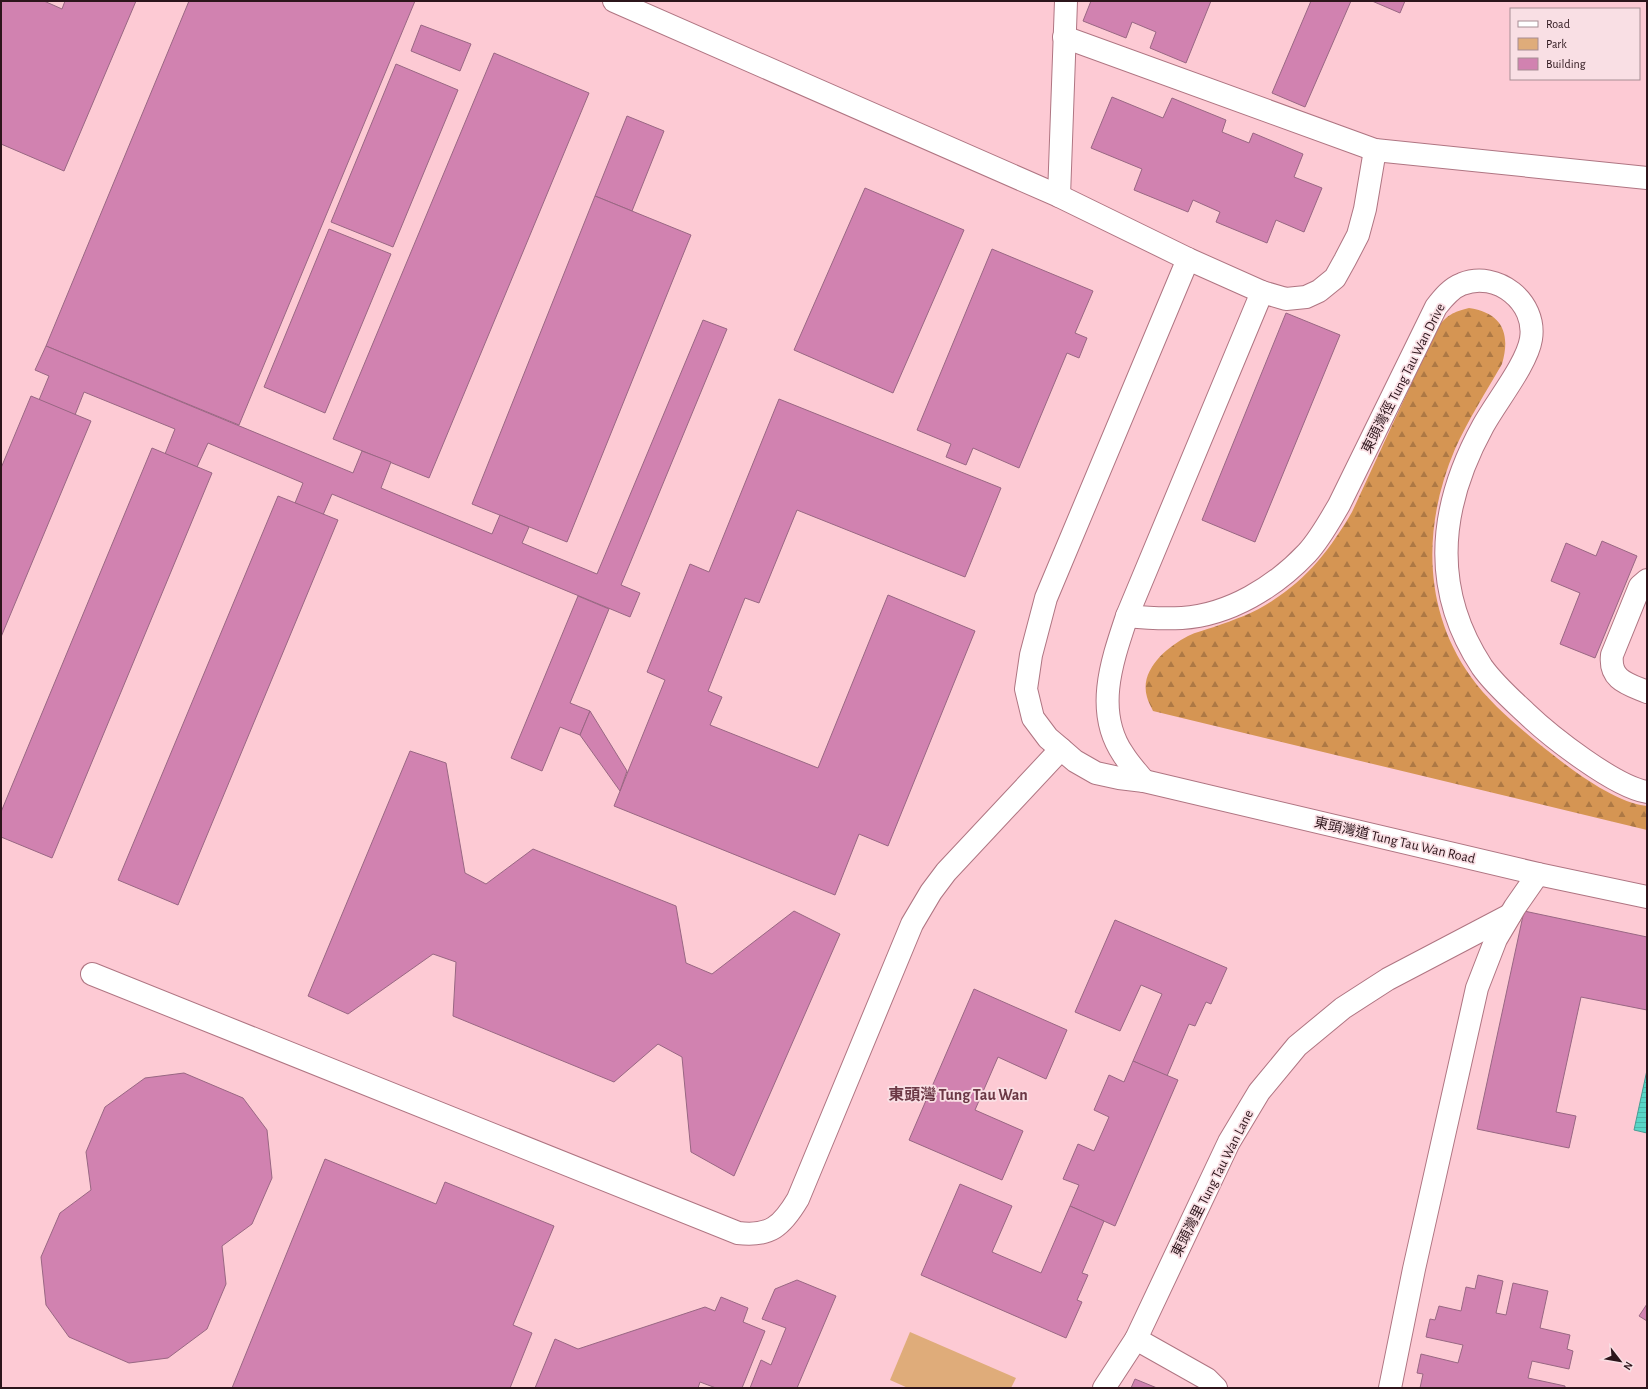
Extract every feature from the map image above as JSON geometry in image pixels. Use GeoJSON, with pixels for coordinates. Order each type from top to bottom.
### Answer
{"type":"FeatureCollection","features":[{"type":"Feature","properties":{"kind":"lane"},"geometry":{"type":"LineString","coordinates":[[614,1],[1059,196],[1188,259],[1262,292],[1286,299],[1306,297],[1319,291],[1335,278],[1358,234],[1365,209],[1375,150]]}},
{"type":"Feature","properties":{"kind":"lane"},"geometry":{"type":"LineString","coordinates":[[1059,196],[1066,1]]}},
{"type":"Feature","properties":{"kind":"lane"},"geometry":{"type":"LineString","coordinates":[[1064,37],[1375,150],[1647,178]]}},
{"type":"Feature","properties":{"kind":"lane","name":"東頭灣道 Tung Tau Wan Road"},"geometry":{"type":"LineString","coordinates":[[1188,259],[1046,598],[1031,655],[1026,689],[1033,718],[1048,738],[1075,761],[1096,773],[1144,781],[1538,874],[1647,897]]}},
{"type":"Feature","properties":{"kind":"lane","name":"東頭灣徑 Tung Tau Wan Drive"},"geometry":{"type":"LineString","coordinates":[[1127,616],[1156,619],[1184,618],[1212,612],[1239,603],[1264,590],[1287,572],[1307,553],[1325,530],[1339,505],[1436,307],[1447,294],[1462,284],[1480,281],[1497,283],[1512,292],[1524,304],[1531,321],[1532,338],[1526,356],[1484,425],[1457,484],[1450,515],[1446,547],[1447,579],[1454,611],[1466,641],[1483,668],[1505,694],[1532,719],[1591,764],[1623,783],[1647,792]]}},
{"type":"Feature","properties":{"kind":"lane"},"geometry":{"type":"LineString","coordinates":[[1144,781],[1123,754],[1115,738],[1108,717],[1108,688],[1112,664],[1127,616],[1262,292]]}},
{"type":"Feature","properties":{"kind":"lane"},"geometry":{"type":"LineString","coordinates":[[1647,580],[1640,586],[1612,655],[1611,663],[1613,670],[1623,682],[1647,692]]}},
{"type":"Feature","properties":{"kind":"lane"},"geometry":{"type":"LineString","coordinates":[[92,974],[738,1233],[753,1235],[769,1231],[784,1220],[798,1199],[912,924],[931,892],[946,872],[1061,749]]}},
{"type":"Feature","properties":{"kind":"lane"},"geometry":{"type":"LineString","coordinates":[[1390,1388],[1414,1270],[1478,988],[1496,939],[1510,915],[1538,874]]}},
{"type":"Feature","properties":{"kind":"lane","name":"東頭灣里 Tung Tau Wan Lane"},"geometry":{"type":"LineString","coordinates":[[1104,1388],[1136,1338],[1229,1142],[1259,1092],[1297,1046],[1344,1008],[1388,978],[1510,915]]}},
{"type":"Feature","properties":{"kind":"lane"},"geometry":{"type":"LineString","coordinates":[[1136,1338],[1207,1378],[1216,1388]]}},
{"type":"Feature","properties":{"kind":"green space"},"geometry":{"type":"Polygon","coordinates":[[[1469,308],[1489,314],[1501,326],[1504,334],[1505,353],[1502,364],[1471,417],[1455,449],[1444,478],[1437,507],[1433,536],[1433,566],[1436,595],[1443,623],[1455,651],[1471,677],[1494,704],[1538,743],[1590,781],[1619,798],[1647,806],[1647,830],[1153,711],[1147,699],[1147,678],[1151,669],[1157,660],[1172,646],[1191,635],[1251,613],[1265,605],[1285,592],[1318,561],[1336,538],[1352,512],[1437,328],[1451,315],[1469,308]]]}},
{"type":"Feature","properties":{"kind":"green space"},"geometry":{"type":"Polygon","coordinates":[[[910,1332],[1016,1378],[1011,1388],[908,1388],[890,1380],[910,1332]]]}},
{"type":"Feature","properties":{"kind":"shaded area"},"geometry":{"type":"Polygon","coordinates":[[[1647,1070],[1647,1133],[1634,1130],[1647,1070]]]}},
{"type":"Feature","properties":{"kind":"building"},"geometry":{"type":"Polygon","coordinates":[[[1,1],[44,1],[62,9],[65,1],[136,1],[64,171],[1,144],[1,1]]]}},
{"type":"Feature","properties":{"kind":"building"},"geometry":{"type":"Polygon","coordinates":[[[189,1],[415,1],[239,425],[46,346],[189,1]]]}},
{"type":"Feature","properties":{"kind":"building"},"geometry":{"type":"Polygon","coordinates":[[[1091,1],[1211,1],[1186,63],[1150,48],[1156,32],[1132,22],[1126,38],[1083,21],[1091,1]]]}},
{"type":"Feature","properties":{"kind":"building"},"geometry":{"type":"Polygon","coordinates":[[[1311,1],[1351,1],[1305,107],[1272,93],[1311,1]]]}},
{"type":"Feature","properties":{"kind":"building"},"geometry":{"type":"Polygon","coordinates":[[[1372,1],[1405,1],[1400,13],[1372,1]]]}},
{"type":"Feature","properties":{"kind":"building"},"geometry":{"type":"Polygon","coordinates":[[[421,25],[471,44],[460,71],[411,51],[421,25]]]}},
{"type":"Feature","properties":{"kind":"building"},"geometry":{"type":"Polygon","coordinates":[[[494,53],[589,93],[429,478],[333,439],[494,53]]]}},
{"type":"Feature","properties":{"kind":"building"},"geometry":{"type":"Polygon","coordinates":[[[396,64],[458,90],[393,247],[331,222],[396,64]]]}},
{"type":"Feature","properties":{"kind":"building"},"geometry":{"type":"Polygon","coordinates":[[[1112,97],[1163,118],[1172,98],[1226,120],[1222,132],[1249,143],[1253,133],[1303,154],[1294,177],[1322,188],[1304,232],[1276,220],[1267,243],[1216,222],[1220,212],[1193,200],[1188,212],[1134,190],[1142,169],[1091,148],[1112,97]]]}},
{"type":"Feature","properties":{"kind":"building"},"geometry":{"type":"Polygon","coordinates":[[[627,116],[664,131],[632,211],[595,196],[627,116]]]}},
{"type":"Feature","properties":{"kind":"building"},"geometry":{"type":"Polygon","coordinates":[[[865,188],[964,230],[893,393],[794,350],[865,188]]]}},
{"type":"Feature","properties":{"kind":"building"},"geometry":{"type":"Polygon","coordinates":[[[595,196],[691,235],[567,542],[472,504],[595,196]]]}},
{"type":"Feature","properties":{"kind":"building"},"geometry":{"type":"Polygon","coordinates":[[[329,229],[391,254],[325,413],[264,387],[329,229]]]}},
{"type":"Feature","properties":{"kind":"building"},"geometry":{"type":"Polygon","coordinates":[[[992,249],[1093,291],[1075,333],[1087,338],[1079,358],[1067,353],[1019,468],[973,448],[966,465],[946,457],[951,444],[917,430],[992,249]]]}},
{"type":"Feature","properties":{"kind":"building"},"geometry":{"type":"Polygon","coordinates":[[[1286,313],[1340,335],[1255,542],[1202,520],[1286,313]]]}},
{"type":"Feature","properties":{"kind":"building"},"geometry":{"type":"Polygon","coordinates":[[[703,320],[727,329],[621,585],[640,593],[630,617],[332,494],[323,515],[295,503],[303,483],[208,443],[197,467],[165,454],[175,429],[84,392],[75,415],[39,400],[49,376],[35,370],[46,346],[353,473],[362,451],[391,462],[381,488],[492,534],[500,515],[529,527],[522,543],[597,574],[703,320]]]}},
{"type":"Feature","properties":{"kind":"building"},"geometry":{"type":"Polygon","coordinates":[[[31,396],[91,421],[1,637],[1,468],[31,396]]]}},
{"type":"Feature","properties":{"kind":"building"},"geometry":{"type":"Polygon","coordinates":[[[779,399],[1001,488],[965,577],[797,510],[759,603],[745,598],[708,691],[722,697],[710,725],[818,768],[888,595],[975,631],[888,846],[859,834],[835,895],[614,806],[665,680],[647,672],[690,564],[709,572],[779,399]]]}},
{"type":"Feature","properties":{"kind":"building"},"geometry":{"type":"Polygon","coordinates":[[[152,448],[212,473],[52,858],[1,837],[1,812],[152,448]]]}},
{"type":"Feature","properties":{"kind":"building"},"geometry":{"type":"Polygon","coordinates":[[[278,496],[338,520],[178,905],[118,880],[278,496]]]}},
{"type":"Feature","properties":{"kind":"building"},"geometry":{"type":"Polygon","coordinates":[[[1602,541],[1637,556],[1595,658],[1560,644],[1580,593],[1551,581],[1566,543],[1596,556],[1602,541]]]}},
{"type":"Feature","properties":{"kind":"building"},"geometry":{"type":"Polygon","coordinates":[[[578,596],[609,609],[570,703],[590,711],[580,735],[560,727],[542,771],[511,758],[578,596]]]}},
{"type":"Feature","properties":{"kind":"building"},"geometry":{"type":"Polygon","coordinates":[[[590,711],[627,771],[620,791],[580,735],[590,711]]]}},
{"type":"Feature","properties":{"kind":"building"},"geometry":{"type":"Polygon","coordinates":[[[410,751],[446,763],[465,873],[486,884],[533,849],[676,906],[686,963],[712,974],[794,911],[840,934],[734,1176],[691,1152],[682,1057],[658,1044],[614,1082],[453,1016],[456,962],[433,954],[348,1014],[308,996],[410,751]]]}},
{"type":"Feature","properties":{"kind":"building"},"geometry":{"type":"Polygon","coordinates":[[[1524,911],[1647,937],[1647,1010],[1581,997],[1556,1112],[1576,1116],[1569,1148],[1477,1129],[1524,911]]]}},
{"type":"Feature","properties":{"kind":"building"},"geometry":{"type":"Polygon","coordinates":[[[1115,920],[1227,968],[1211,1004],[1206,1002],[1195,1026],[1189,1024],[1167,1076],[1133,1061],[1162,994],[1141,985],[1120,1031],[1075,1012],[1115,920]]]}},
{"type":"Feature","properties":{"kind":"building"},"geometry":{"type":"Polygon","coordinates":[[[974,989],[1067,1030],[1046,1079],[998,1057],[975,1110],[1023,1131],[1002,1180],[909,1140],[974,989]]]}},
{"type":"Feature","properties":{"kind":"building"},"geometry":{"type":"Polygon","coordinates":[[[1133,1061],[1178,1080],[1115,1226],[1070,1206],[1079,1185],[1063,1179],[1078,1144],[1094,1151],[1109,1117],[1094,1110],[1109,1075],[1124,1082],[1133,1061]]]}},
{"type":"Feature","properties":{"kind":"building"},"geometry":{"type":"Polygon","coordinates":[[[184,1073],[243,1098],[267,1130],[272,1178],[252,1224],[222,1246],[226,1284],[207,1329],[168,1358],[129,1363],[69,1337],[46,1305],[41,1257],[60,1213],[91,1190],[86,1152],[105,1107],[145,1078],[184,1073]]]}},
{"type":"Feature","properties":{"kind":"building"},"geometry":{"type":"Polygon","coordinates":[[[325,1159],[436,1204],[445,1182],[554,1226],[513,1325],[532,1333],[510,1388],[232,1388],[325,1159]]]}},
{"type":"Feature","properties":{"kind":"building"},"geometry":{"type":"Polygon","coordinates":[[[960,1184],[1012,1206],[992,1252],[1041,1273],[1070,1206],[1104,1221],[1082,1273],[1088,1275],[1077,1300],[1082,1302],[1066,1338],[921,1275],[960,1184]]]}},
{"type":"Feature","properties":{"kind":"building"},"geometry":{"type":"Polygon","coordinates":[[[1478,1275],[1503,1281],[1496,1313],[1506,1315],[1513,1283],[1548,1291],[1540,1328],[1570,1335],[1567,1349],[1573,1351],[1569,1369],[1532,1361],[1528,1378],[1565,1386],[1565,1388],[1420,1388],[1423,1374],[1417,1373],[1421,1354],[1458,1363],[1463,1345],[1426,1337],[1430,1319],[1435,1320],[1439,1306],[1461,1311],[1466,1287],[1475,1289],[1478,1275]]]}},
{"type":"Feature","properties":{"kind":"building"},"geometry":{"type":"Polygon","coordinates":[[[797,1280],[836,1296],[797,1388],[750,1388],[761,1360],[771,1365],[786,1328],[762,1319],[775,1289],[797,1280]]]}},
{"type":"Feature","properties":{"kind":"building"},"geometry":{"type":"Polygon","coordinates":[[[721,1297],[748,1308],[743,1322],[765,1331],[742,1388],[716,1388],[700,1382],[698,1388],[535,1388],[555,1339],[578,1349],[705,1307],[715,1311],[721,1297]]]}},
{"type":"Feature","properties":{"kind":"building"},"geometry":{"type":"Polygon","coordinates":[[[1647,1304],[1647,1321],[1639,1316],[1647,1304]]]}},
{"type":"Feature","properties":{"kind":"building"},"geometry":{"type":"Polygon","coordinates":[[[1135,1379],[1157,1388],[1131,1388],[1135,1379]]]}},
{"type":"Feature","properties":{"kind":"district","name":"東頭灣 Tung Tau Wan"},"geometry":{"type":"Point","coordinates":[958,1094]}}]}
